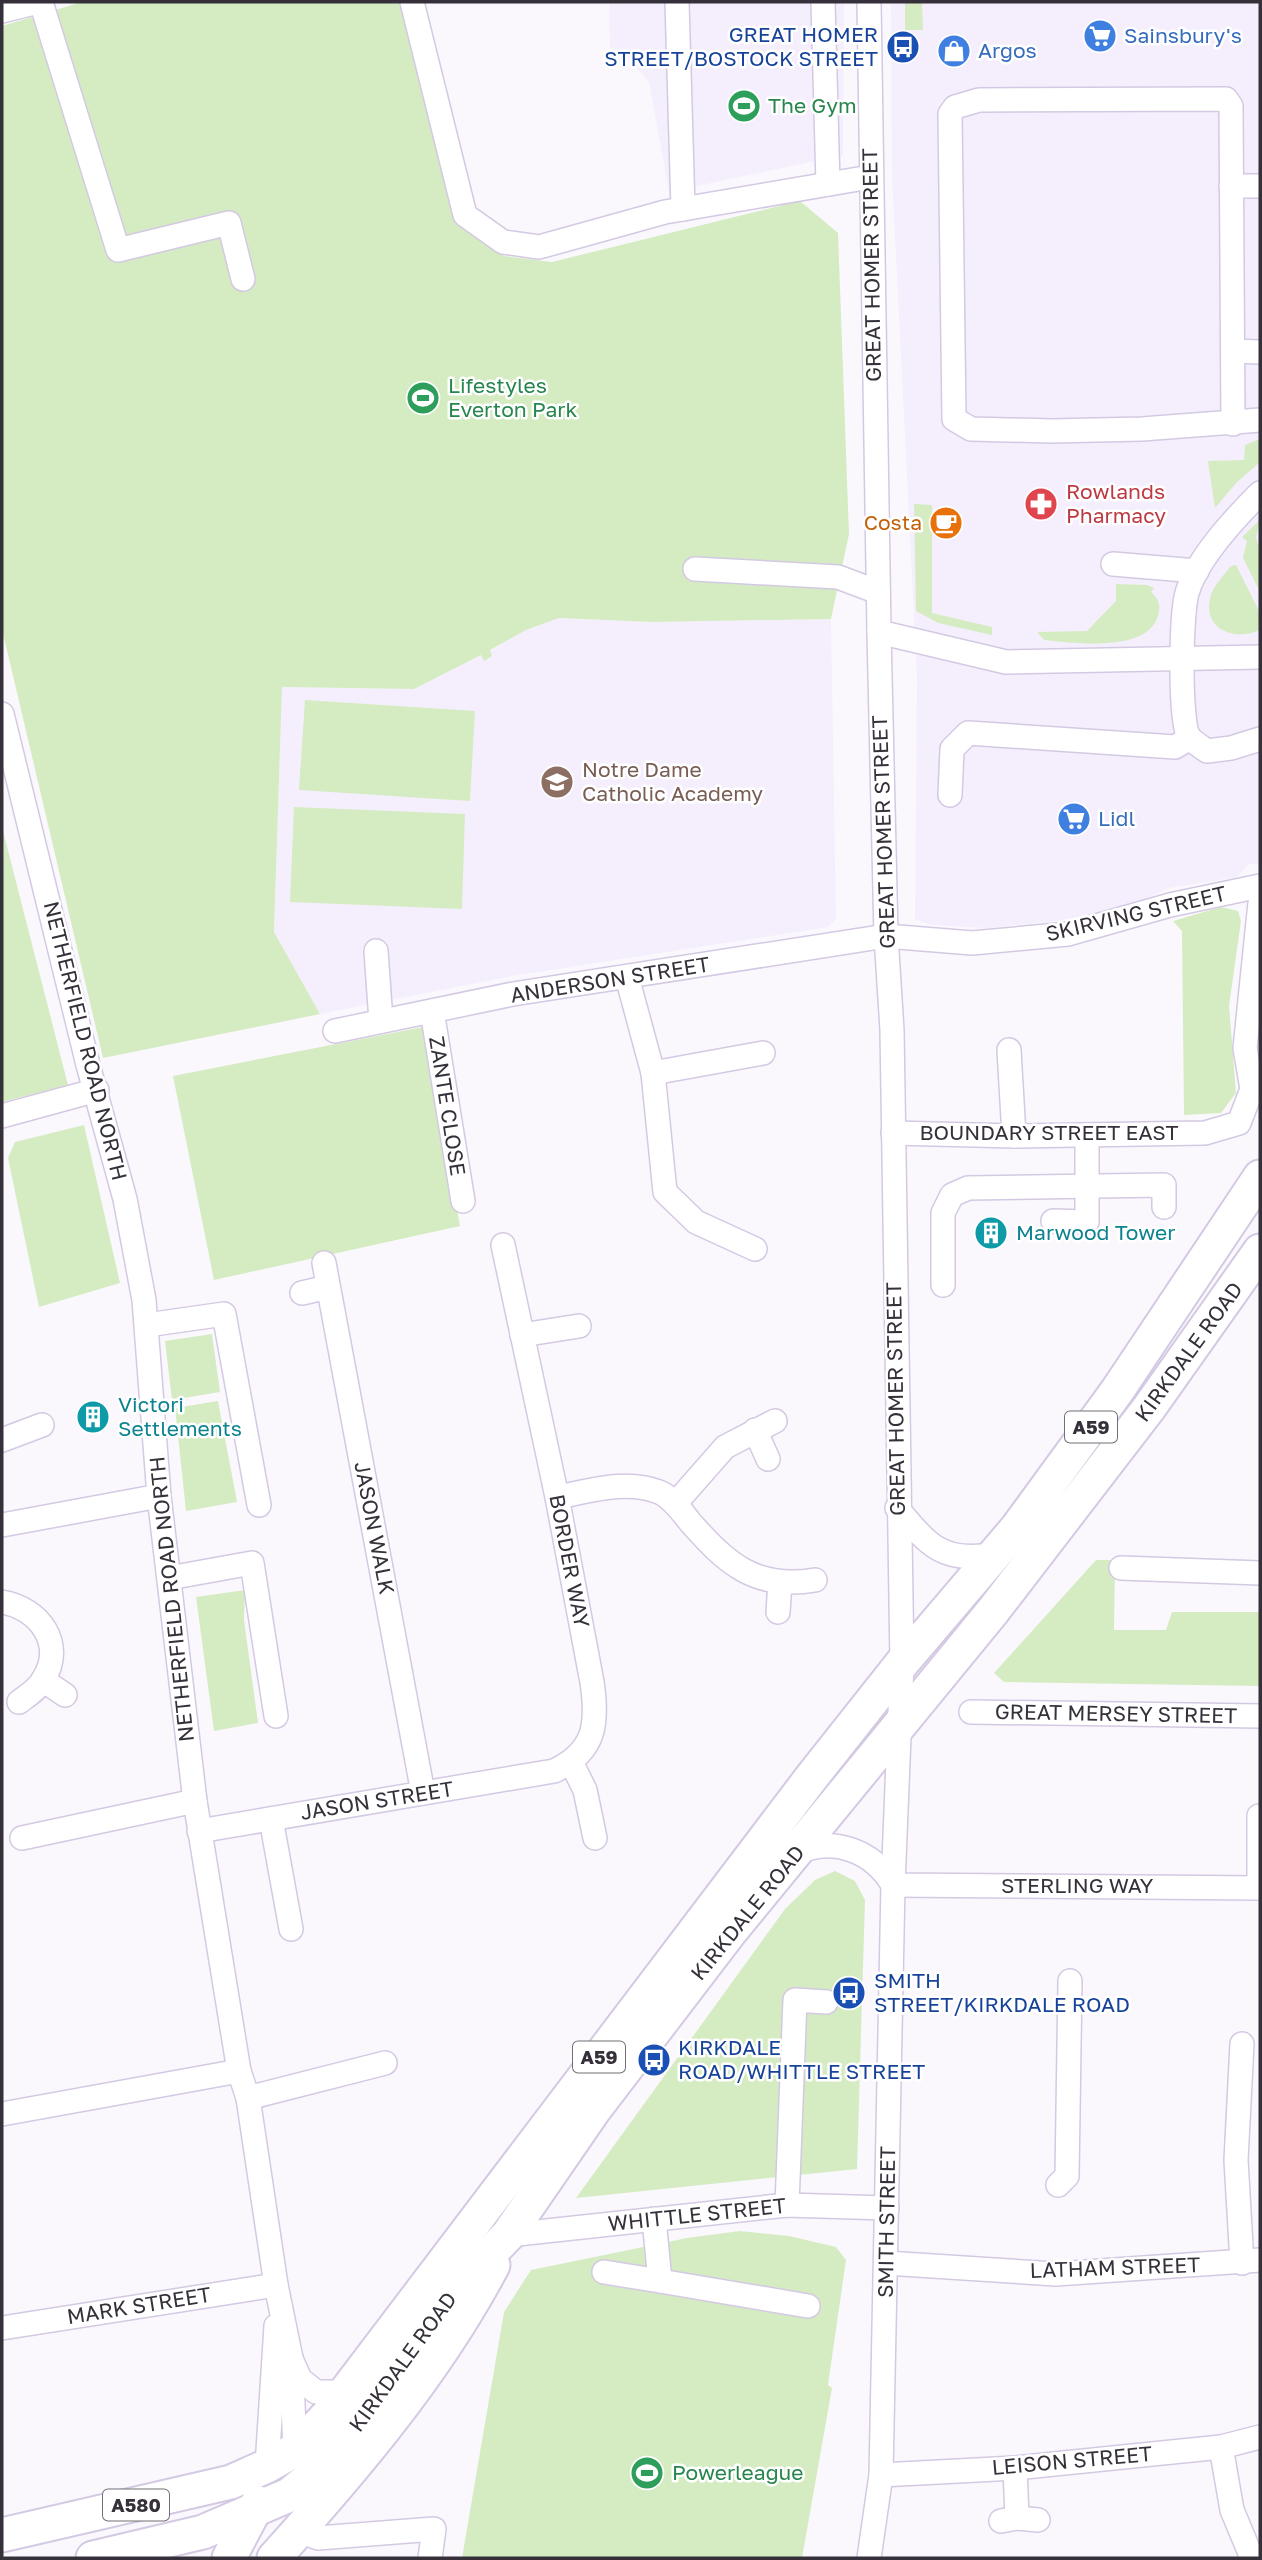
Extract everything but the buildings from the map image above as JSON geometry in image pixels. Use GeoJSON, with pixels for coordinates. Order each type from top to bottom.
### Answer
{"type":"FeatureCollection","features":[{"type":"Feature","properties":{"kind":"highway","name":"KIRKDALE ROAD"},"geometry":{"type":"LineString","coordinates":[[281,2458],[350,2386],[902,1663],[996,1554],[1117,1391],[1260,1177]]}},
{"type":"Feature","properties":{"kind":"highway","name":"KIRKDALE ROAD"},"geometry":{"type":"LineString","coordinates":[[195,2545],[256,2510],[289,2495],[321,2469],[350,2435],[447,2298],[508,2235],[594,2110],[730,1932],[898,1729],[1149,1408],[1260,1251]]}},
{"type":"Feature","properties":{"kind":"highway","name":"A59"},"geometry":{"type":"LineString","coordinates":[[274,2558],[374,2442],[467,2314],[508,2235]]}},
{"type":"Feature","properties":{"kind":"highway","name":"A59"},"geometry":{"type":"LineString","coordinates":[[229,2558],[281,2458]]}},
{"type":"Feature","properties":{"kind":"highway"},"geometry":{"type":"LineString","coordinates":[[274,2558],[289,2495],[281,2458]]}},
{"type":"Feature","properties":{"kind":"highway","name":"A580"},"geometry":{"type":"LineString","coordinates":[[2,2535],[208,2488],[281,2458]]}},
{"type":"Feature","properties":{"kind":"highway","name":"A580"},"geometry":{"type":"LineString","coordinates":[[93,2558],[154,2546],[195,2545]]}},
{"type":"Feature","properties":{"kind":"street"},"geometry":{"type":"LineString","coordinates":[[2,12],[40,2],[118,250],[229,223],[243,279]]}},
{"type":"Feature","properties":{"kind":"street"},"geometry":{"type":"LineString","coordinates":[[412,2],[465,215],[503,242],[539,247],[683,209],[870,177]]}},
{"type":"Feature","properties":{"kind":"street"},"geometry":{"type":"LineString","coordinates":[[677,2],[683,209]]}},
{"type":"Feature","properties":{"kind":"street"},"geometry":{"type":"LineString","coordinates":[[823,2],[828,184]]}},
{"type":"Feature","properties":{"kind":"street","name":"GREAT HOMER STREET"},"geometry":{"type":"LineString","coordinates":[[869,2],[878,592],[893,1133],[897,1508],[902,1663],[898,1729]]}},
{"type":"Feature","properties":{"kind":"street"},"geometry":{"type":"LineString","coordinates":[[1233,424],[1231,106],[1226,99],[979,100],[955,107],[950,114],[954,419],[971,429],[989,430],[1142,429],[1233,424],[1260,420]]}},
{"type":"Feature","properties":{"kind":"street"},"geometry":{"type":"LineString","coordinates":[[1231,186],[1260,186]]}},
{"type":"Feature","properties":{"kind":"street"},"geometry":{"type":"LineString","coordinates":[[1233,351],[1260,352]]}},
{"type":"Feature","properties":{"kind":"street"},"geometry":{"type":"LineString","coordinates":[[1260,493],[1230,525],[1197,571],[1187,593],[1183,622],[1182,716],[1190,738],[1207,751],[1231,748],[1260,738]]}},
{"type":"Feature","properties":{"kind":"street"},"geometry":{"type":"LineString","coordinates":[[1113,564],[1197,571]]}},
{"type":"Feature","properties":{"kind":"street"},"geometry":{"type":"LineString","coordinates":[[695,569],[838,577],[878,592]]}},
{"type":"Feature","properties":{"kind":"street"},"geometry":{"type":"LineString","coordinates":[[879,632],[1006,662],[1260,657]]}},
{"type":"Feature","properties":{"kind":"street","name":"NETHERFIELD ROAD NORTH"},"geometry":{"type":"LineString","coordinates":[[2,715],[125,1199],[147,1325],[159,1496],[199,1830],[239,2071],[248,2098],[276,2285],[291,2358],[300,2379],[316,2392],[336,2392],[350,2386]]}},
{"type":"Feature","properties":{"kind":"street"},"geometry":{"type":"LineString","coordinates":[[950,795],[952,749],[968,733],[1175,747],[1190,738]]}},
{"type":"Feature","properties":{"kind":"street","name":"SKIRVING STREET"},"geometry":{"type":"LineString","coordinates":[[886,936],[972,943],[1068,934],[1170,905],[1260,886]]}},
{"type":"Feature","properties":{"kind":"street","name":"BOUNDARY STREET EAST"},"geometry":{"type":"LineString","coordinates":[[893,1133],[1014,1136],[1205,1133],[1239,1123],[1252,1089],[1245,1048],[1260,903]]}},
{"type":"Feature","properties":{"kind":"street","name":"ANDERSON STREET"},"geometry":{"type":"LineString","coordinates":[[335,1031],[513,994],[886,936]]}},
{"type":"Feature","properties":{"kind":"street"},"geometry":{"type":"LineString","coordinates":[[376,951],[381,1021]]}},
{"type":"Feature","properties":{"kind":"street"},"geometry":{"type":"LineString","coordinates":[[627,977],[653,1073],[665,1192],[696,1222],[755,1249]]}},
{"type":"Feature","properties":{"kind":"street","name":"ZANTE CLOSE"},"geometry":{"type":"LineString","coordinates":[[432,1011],[463,1201]]}},
{"type":"Feature","properties":{"kind":"street"},"geometry":{"type":"LineString","coordinates":[[1009,1050],[1014,1136]]}},
{"type":"Feature","properties":{"kind":"street"},"geometry":{"type":"LineString","coordinates":[[653,1073],[763,1053]]}},
{"type":"Feature","properties":{"kind":"street"},"geometry":{"type":"LineString","coordinates":[[2,1116],[97,1090]]}},
{"type":"Feature","properties":{"kind":"street"},"geometry":{"type":"LineString","coordinates":[[1053,1222],[1087,1222],[1087,1135]]}},
{"type":"Feature","properties":{"kind":"street"},"geometry":{"type":"LineString","coordinates":[[943,1285],[943,1213],[952,1195],[968,1188],[1164,1185],[1164,1207]]}},
{"type":"Feature","properties":{"kind":"street","name":"BORDER WAY"},"geometry":{"type":"LineString","coordinates":[[503,1245],[557,1497],[596,1709],[590,1738],[563,1766]]}},
{"type":"Feature","properties":{"kind":"street","name":"JASON WALK"},"geometry":{"type":"LineString","coordinates":[[324,1263],[423,1793]]}},
{"type":"Feature","properties":{"kind":"street"},"geometry":{"type":"LineString","coordinates":[[302,1293],[328,1287]]}},
{"type":"Feature","properties":{"kind":"street"},"geometry":{"type":"LineString","coordinates":[[147,1325],[224,1314],[258,1505]]}},
{"type":"Feature","properties":{"kind":"street"},"geometry":{"type":"LineString","coordinates":[[522,1335],[579,1326]]}},
{"type":"Feature","properties":{"kind":"street"},"geometry":{"type":"LineString","coordinates":[[2,1440],[42,1425]]}},
{"type":"Feature","properties":{"kind":"street"},"geometry":{"type":"LineString","coordinates":[[675,1504],[725,1447],[765,1426],[768,1459]]}},
{"type":"Feature","properties":{"kind":"street"},"geometry":{"type":"LineString","coordinates":[[557,1497],[628,1486],[662,1493],[675,1504],[709,1544],[736,1566],[780,1583],[815,1580]]}},
{"type":"Feature","properties":{"kind":"street"},"geometry":{"type":"LineString","coordinates":[[2,1525],[159,1496]]}},
{"type":"Feature","properties":{"kind":"street"},"geometry":{"type":"LineString","coordinates":[[897,1508],[936,1550],[964,1557],[996,1554]]}},
{"type":"Feature","properties":{"kind":"street"},"geometry":{"type":"LineString","coordinates":[[169,1578],[252,1563],[276,1716]]}},
{"type":"Feature","properties":{"kind":"street"},"geometry":{"type":"LineString","coordinates":[[1121,1568],[1260,1573]]}},
{"type":"Feature","properties":{"kind":"street"},"geometry":{"type":"LineString","coordinates":[[778,1612],[780,1583]]}},
{"type":"Feature","properties":{"kind":"street"},"geometry":{"type":"LineString","coordinates":[[2,1602],[16,1604],[29,1611],[45,1628],[51,1647],[48,1671],[43,1680],[19,1702]]}},
{"type":"Feature","properties":{"kind":"street"},"geometry":{"type":"LineString","coordinates":[[43,1680],[65,1695]]}},
{"type":"Feature","properties":{"kind":"street","name":"GREAT MERSEY STREET"},"geometry":{"type":"LineString","coordinates":[[971,1712],[1260,1716]]}},
{"type":"Feature","properties":{"kind":"street","name":"SMITH STREET"},"geometry":{"type":"LineString","coordinates":[[869,2558],[881,2475],[898,1729]]}},
{"type":"Feature","properties":{"kind":"street"},"geometry":{"type":"LineString","coordinates":[[563,1766],[585,1790],[595,1838]]}},
{"type":"Feature","properties":{"kind":"street","name":"JASON STREET"},"geometry":{"type":"LineString","coordinates":[[199,1830],[423,1793],[563,1766]]}},
{"type":"Feature","properties":{"kind":"street"},"geometry":{"type":"LineString","coordinates":[[22,1838],[195,1801]]}},
{"type":"Feature","properties":{"kind":"street"},"geometry":{"type":"LineString","coordinates":[[1259,1816],[1260,1888]]}},
{"type":"Feature","properties":{"kind":"street"},"geometry":{"type":"LineString","coordinates":[[271,1819],[291,1929]]}},
{"type":"Feature","properties":{"kind":"street"},"geometry":{"type":"LineString","coordinates":[[797,1853],[829,1846],[856,1851],[879,1866],[893,1885]]}},
{"type":"Feature","properties":{"kind":"street","name":"STERLING WAY"},"geometry":{"type":"LineString","coordinates":[[893,1885],[1260,1888]]}},
{"type":"Feature","properties":{"kind":"street"},"geometry":{"type":"LineString","coordinates":[[1058,2185],[1066,2180],[1070,1982]]}},
{"type":"Feature","properties":{"kind":"street"},"geometry":{"type":"LineString","coordinates":[[787,2205],[795,2000],[826,2002]]}},
{"type":"Feature","properties":{"kind":"street"},"geometry":{"type":"LineString","coordinates":[[1242,2044],[1251,2096],[1236,2161],[1251,2262]]}},
{"type":"Feature","properties":{"kind":"street"},"geometry":{"type":"LineString","coordinates":[[248,2098],[385,2063]]}},
{"type":"Feature","properties":{"kind":"street"},"geometry":{"type":"LineString","coordinates":[[2,2114],[239,2071]]}},
{"type":"Feature","properties":{"kind":"street","name":"WHITTLE STREET"},"geometry":{"type":"LineString","coordinates":[[508,2235],[787,2205],[887,2208]]}},
{"type":"Feature","properties":{"kind":"street"},"geometry":{"type":"LineString","coordinates":[[654,2219],[660,2281]]}},
{"type":"Feature","properties":{"kind":"street","name":"LATHAM STREET"},"geometry":{"type":"LineString","coordinates":[[886,2263],[1056,2274],[1251,2262]]}},
{"type":"Feature","properties":{"kind":"street"},"geometry":{"type":"LineString","coordinates":[[604,2272],[808,2306]]}},
{"type":"Feature","properties":{"kind":"street","name":"NETHERFIELD ROAD NORTH"},"geometry":{"type":"LineString","coordinates":[[276,2285],[281,2458]]}},
{"type":"Feature","properties":{"kind":"street","name":"MARK STREET"},"geometry":{"type":"LineString","coordinates":[[2,2328],[276,2285]]}},
{"type":"Feature","properties":{"kind":"street","name":"NETHERFIELD ROAD NORTH"},"geometry":{"type":"LineString","coordinates":[[281,2458],[291,2358]]}},
{"type":"Feature","properties":{"kind":"street","name":"LEISON STREET"},"geometry":{"type":"LineString","coordinates":[[881,2475],[1015,2468],[1221,2447],[1260,2437]]}},
{"type":"Feature","properties":{"kind":"street"},"geometry":{"type":"LineString","coordinates":[[1221,2447],[1232,2511],[1252,2558]]}},
{"type":"Feature","properties":{"kind":"street"},"geometry":{"type":"LineString","coordinates":[[1015,2468],[1019,2520]]}},
{"type":"Feature","properties":{"kind":"street"},"geometry":{"type":"LineString","coordinates":[[299,2531],[318,2538],[434,2529],[430,2558]]}},
{"type":"Feature","properties":{"kind":"shaded area"},"geometry":{"type":"Polygon","coordinates":[[[609,2],[844,2],[843,155],[669,192],[649,82],[622,51],[610,48],[609,2]]]}},
{"type":"Feature","properties":{"kind":"shaded area"},"geometry":{"type":"Polygon","coordinates":[[[891,2],[1260,2],[1260,865],[1249,864],[1237,877],[1169,888],[1121,910],[1055,921],[987,928],[931,925],[915,919],[917,678],[892,176],[891,2]]]}},
{"type":"Feature","properties":{"kind":"shaded area","name":"Notre Dame Catholic Academy"},"geometry":{"type":"Polygon","coordinates":[[[559,618],[652,622],[831,619],[836,919],[828,927],[512,976],[320,1014],[274,933],[282,687],[414,689],[481,655],[484,661],[490,651],[526,630],[559,618]]]}},
{"type":"Feature","properties":{"kind":"green space","name":"Lifestyles Everton Park"},"geometry":{"type":"Polygon","coordinates":[[[82,2],[408,2],[463,221],[504,256],[552,262],[800,201],[838,233],[849,534],[831,619],[652,622],[559,618],[526,630],[490,650],[492,656],[484,661],[481,655],[414,689],[282,687],[274,932],[320,1014],[103,1058],[2,629],[2,26],[82,2]]]}},
{"type":"Feature","properties":{"kind":"green space"},"geometry":{"type":"Polygon","coordinates":[[[905,2],[922,2],[923,30],[905,30],[905,2]]]}},
{"type":"Feature","properties":{"kind":"green space"},"geometry":{"type":"Polygon","coordinates":[[[1260,439],[1260,462],[1237,482],[1215,508],[1208,461],[1244,460],[1245,445],[1260,439]]]}},
{"type":"Feature","properties":{"kind":"green space"},"geometry":{"type":"Polygon","coordinates":[[[914,504],[932,505],[932,613],[992,627],[992,635],[938,623],[916,611],[914,504]]]}},
{"type":"Feature","properties":{"kind":"green space"},"geometry":{"type":"Polygon","coordinates":[[[1260,520],[1256,538],[1260,550],[1260,592],[1243,558],[1247,541],[1242,537],[1260,520]]]}},
{"type":"Feature","properties":{"kind":"green space"},"geometry":{"type":"Polygon","coordinates":[[[1236,565],[1260,613],[1260,630],[1251,633],[1232,633],[1216,626],[1209,609],[1211,594],[1216,585],[1231,566],[1236,565]]]}},
{"type":"Feature","properties":{"kind":"green space"},"geometry":{"type":"Polygon","coordinates":[[[1116,584],[1147,585],[1154,588],[1151,592],[1159,603],[1158,616],[1151,628],[1140,636],[1108,643],[1073,643],[1044,640],[1037,632],[1087,631],[1116,601],[1116,584]]]}},
{"type":"Feature","properties":{"kind":"green space"},"geometry":{"type":"Polygon","coordinates":[[[305,700],[475,711],[470,801],[299,790],[305,700]]]}},
{"type":"Feature","properties":{"kind":"green space"},"geometry":{"type":"Polygon","coordinates":[[[294,807],[465,814],[462,909],[290,902],[294,807]]]}},
{"type":"Feature","properties":{"kind":"green space"},"geometry":{"type":"Polygon","coordinates":[[[2,827],[68,1085],[2,1102],[2,827]]]}},
{"type":"Feature","properties":{"kind":"green space"},"geometry":{"type":"Polygon","coordinates":[[[1221,907],[1238,911],[1241,921],[1229,1006],[1236,1093],[1221,1113],[1184,1115],[1182,931],[1173,921],[1221,907]]]}},
{"type":"Feature","properties":{"kind":"green space"},"geometry":{"type":"Polygon","coordinates":[[[423,1027],[460,1226],[214,1280],[173,1076],[423,1027]]]}},
{"type":"Feature","properties":{"kind":"green space"},"geometry":{"type":"Polygon","coordinates":[[[84,1125],[120,1283],[39,1307],[8,1158],[15,1142],[84,1125]]]}},
{"type":"Feature","properties":{"kind":"green space"},"geometry":{"type":"Polygon","coordinates":[[[212,1334],[220,1392],[172,1400],[165,1341],[212,1334]]]}},
{"type":"Feature","properties":{"kind":"green space"},"geometry":{"type":"Polygon","coordinates":[[[218,1401],[237,1502],[186,1511],[175,1408],[218,1401]]]}},
{"type":"Feature","properties":{"kind":"green space"},"geometry":{"type":"Polygon","coordinates":[[[1096,1560],[1115,1560],[1114,1630],[1166,1630],[1172,1612],[1260,1612],[1260,1686],[1004,1682],[994,1673],[1096,1560]]]}},
{"type":"Feature","properties":{"kind":"green space"},"geometry":{"type":"Polygon","coordinates":[[[245,1590],[244,1620],[258,1723],[214,1731],[196,1597],[245,1590]]]}},
{"type":"Feature","properties":{"kind":"green space"},"geometry":{"type":"Polygon","coordinates":[[[835,1871],[855,1881],[865,1900],[857,2169],[576,2198],[785,1909],[815,1880],[835,1871]]]}},
{"type":"Feature","properties":{"kind":"green space","name":"Powerleague"},"geometry":{"type":"Polygon","coordinates":[[[740,2231],[789,2236],[836,2247],[846,2260],[828,2385],[832,2388],[802,2558],[462,2558],[504,2312],[531,2270],[687,2238],[740,2231]]]}},
{"type":"Feature","properties":{"kind":"place","name":"Sainsbury's"},"geometry":{"type":"Point","coordinates":[1100,36]}},
{"type":"Feature","properties":{"kind":"place","name":"GREAT HOMER STREET/BOSTOCK STREET"},"geometry":{"type":"Point","coordinates":[903,47]}},
{"type":"Feature","properties":{"kind":"place","name":"Argos"},"geometry":{"type":"Point","coordinates":[954,51]}},
{"type":"Feature","properties":{"kind":"place","name":"The Gym"},"geometry":{"type":"Point","coordinates":[744,106]}},
{"type":"Feature","properties":{"kind":"place","name":"Lifestyles Everton Park"},"geometry":{"type":"Point","coordinates":[423,398]}},
{"type":"Feature","properties":{"kind":"place","name":"Rowlands Pharmacy"},"geometry":{"type":"Point","coordinates":[1041,504]}},
{"type":"Feature","properties":{"kind":"place","name":"Costa"},"geometry":{"type":"Point","coordinates":[946,523]}},
{"type":"Feature","properties":{"kind":"place","name":"Notre Dame Catholic Academy"},"geometry":{"type":"Point","coordinates":[557,782]}},
{"type":"Feature","properties":{"kind":"place","name":"Lidl"},"geometry":{"type":"Point","coordinates":[1074,819]}},
{"type":"Feature","properties":{"kind":"place","name":"Marwood Tower"},"geometry":{"type":"Point","coordinates":[991,1233]}},
{"type":"Feature","properties":{"kind":"place","name":"Victori Settlements"},"geometry":{"type":"Point","coordinates":[93,1417]}},
{"type":"Feature","properties":{"kind":"place","name":"SMITH STREET/KIRKDALE ROAD"},"geometry":{"type":"Point","coordinates":[849,1993]}},
{"type":"Feature","properties":{"kind":"place","name":"KIRKDALE ROAD/WHITTLE STREET"},"geometry":{"type":"Point","coordinates":[654,2060]}},
{"type":"Feature","properties":{"kind":"place","name":"Powerleague"},"geometry":{"type":"Point","coordinates":[647,2473]}}]}
